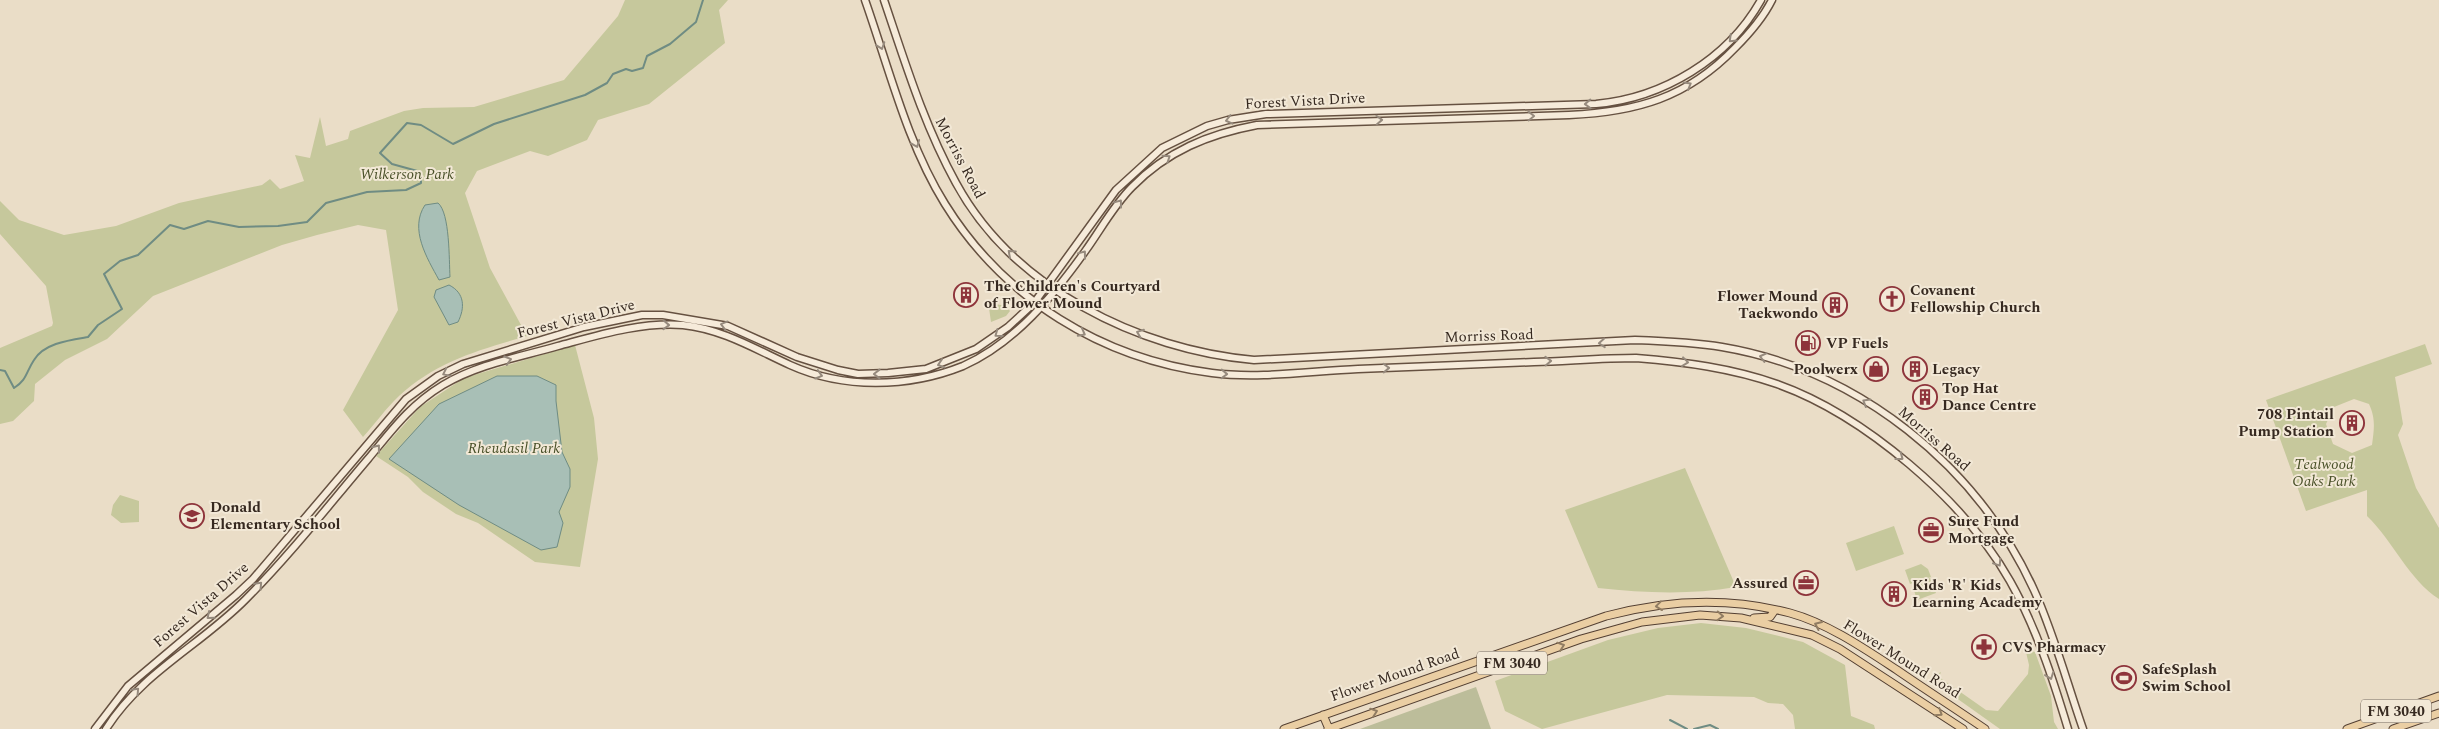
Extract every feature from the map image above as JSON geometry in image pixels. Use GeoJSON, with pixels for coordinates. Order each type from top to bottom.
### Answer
{"type":"FeatureCollection","features":[{"type":"Feature","properties":{"kind":"main road","name":"Morriss Road"},"geometry":{"type":"LineString","coordinates":[[865,0],[914,137],[944,203],[971,241],[993,267],[1040,308],[1088,336],[1128,353],[1213,373],[1275,373],[1636,358],[1674,361],[1728,370],[1794,391],[1852,423],[1917,470],[1953,506],[1992,554],[2010,581],[2035,634],[2068,729]]}},
{"type":"Feature","properties":{"kind":"main road","name":"Morriss Road"},"geometry":{"type":"LineString","coordinates":[[884,0],[929,128],[956,184],[989,232],[1056,290],[1107,319],[1141,334],[1198,352],[1228,358],[1254,360],[1635,340],[1669,341],[1722,347],[1777,361],[1809,373],[1854,395],[1899,422],[1962,478],[1999,525],[2034,591],[2083,729]]}},
{"type":"Feature","properties":{"kind":"main road","name":"Forest Vista Drive"},"geometry":{"type":"LineString","coordinates":[[95,729],[128,686],[236,595],[287,540],[406,399],[438,376],[489,355],[612,321],[642,315],[663,315],[728,326],[797,357],[822,366],[858,374],[926,369],[976,349],[1008,327],[1034,303],[1122,184],[1162,148],[1207,126],[1228,120],[1266,114],[1596,104],[1639,96],[1668,86],[1709,60],[1742,29],[1760,0]]}},
{"type":"Feature","properties":{"kind":"main road","name":"Forest Vista Drive"},"geometry":{"type":"LineString","coordinates":[[106,729],[138,688],[243,602],[294,546],[409,409],[443,385],[490,365],[626,328],[651,324],[685,325],[727,335],[817,375],[853,383],[927,377],[964,365],[1005,340],[1040,308],[1056,290],[1130,189],[1171,155],[1200,140],[1257,124],[1569,116],[1614,112],[1643,106],[1666,98],[1713,69],[1744,40],[1772,0]]}},
{"type":"Feature","properties":{"kind":"main road"},"geometry":{"type":"LineString","coordinates":[[287,540],[294,546]]}},
{"type":"Feature","properties":{"kind":"main road","name":"Flower Mound Road"},"geometry":{"type":"LineString","coordinates":[[1284,729],[1606,616],[1637,608],[1694,602],[1746,605],[1792,613],[1849,638],[1985,729]]}},
{"type":"Feature","properties":{"kind":"main road"},"geometry":{"type":"LineString","coordinates":[[1741,618],[1770,617],[1775,610]]}},
{"type":"Feature","properties":{"kind":"main road","name":"Flower Mound Road"},"geometry":{"type":"LineString","coordinates":[[1328,729],[1581,639],[1642,622],[1700,615],[1741,618],[1797,630],[1822,640],[1963,729]]}},
{"type":"Feature","properties":{"kind":"main road"},"geometry":{"type":"LineString","coordinates":[[1914,697],[1920,685]]}},
{"type":"Feature","properties":{"kind":"main road","name":"FM 3040"},"geometry":{"type":"LineString","coordinates":[[2346,729],[2439,696]]}},
{"type":"Feature","properties":{"kind":"main road","name":"FM 3040"},"geometry":{"type":"LineString","coordinates":[[2392,729],[2439,712]]}},
{"type":"Feature","properties":{"kind":"main road"},"geometry":{"type":"LineString","coordinates":[[1323,714],[1328,729]]}},
{"type":"Feature","properties":{"kind":"green space","name":"Wilkerson Park"},"geometry":{"type":"Polygon","coordinates":[[[625,0],[728,0],[719,10],[725,43],[649,104],[598,120],[587,140],[548,156],[530,151],[477,171],[465,193],[490,268],[527,336],[459,358],[428,374],[399,396],[363,437],[343,410],[398,310],[386,230],[358,225],[282,245],[153,296],[107,339],[65,360],[35,384],[34,401],[13,421],[0,424],[0,348],[52,326],[53,323],[46,286],[0,234],[0,201],[19,220],[64,235],[116,226],[179,203],[262,185],[270,179],[280,189],[304,181],[295,155],[310,158],[320,117],[326,146],[348,139],[350,131],[404,111],[423,108],[474,107],[564,80],[618,16],[625,0]]]}},
{"type":"Feature","properties":{"kind":"green space"},"geometry":{"type":"Polygon","coordinates":[[[995,304],[1006,306],[1010,311],[1006,316],[991,322],[989,308],[995,304]]]}},
{"type":"Feature","properties":{"kind":"green space","name":"Tealwood Oaks Park"},"geometry":{"type":"Polygon","coordinates":[[[2425,344],[2432,364],[2395,377],[2403,424],[2398,435],[2416,488],[2439,528],[2439,599],[2419,582],[2367,516],[2367,490],[2306,511],[2266,400],[2425,344]],[[2354,399],[2334,407],[2326,424],[2333,444],[2352,453],[2372,445],[2374,420],[2369,404],[2354,399]]]}},
{"type":"Feature","properties":{"kind":"green space","name":"Rheudasil Park"},"geometry":{"type":"Polygon","coordinates":[[[575,345],[594,418],[598,459],[580,567],[535,562],[478,523],[456,514],[423,492],[408,477],[376,456],[420,407],[464,378],[575,345]]]}},
{"type":"Feature","properties":{"kind":"green space"},"geometry":{"type":"Polygon","coordinates":[[[1685,468],[1736,587],[1719,590],[1667,592],[1598,588],[1565,510],[1685,468]]]}},
{"type":"Feature","properties":{"kind":"green space"},"geometry":{"type":"Polygon","coordinates":[[[120,495],[139,501],[139,522],[121,523],[111,515],[113,505],[120,495]]]}},
{"type":"Feature","properties":{"kind":"green space"},"geometry":{"type":"Polygon","coordinates":[[[1894,526],[1904,554],[1856,571],[1846,543],[1894,526]]]}},
{"type":"Feature","properties":{"kind":"green space"},"geometry":{"type":"Polygon","coordinates":[[[1921,564],[1928,569],[1931,577],[1910,584],[1905,570],[1921,564]]]}},
{"type":"Feature","properties":{"kind":"green space"},"geometry":{"type":"Polygon","coordinates":[[[1930,578],[1936,593],[1917,600],[1912,584],[1930,578]]]}},
{"type":"Feature","properties":{"kind":"green space"},"geometry":{"type":"Polygon","coordinates":[[[1701,623],[1746,628],[1803,642],[1845,665],[1851,716],[1874,725],[1875,729],[1795,729],[1793,715],[1783,704],[1768,703],[1754,697],[1667,695],[1542,729],[1505,711],[1495,681],[1608,640],[1658,628],[1701,623]]]}},
{"type":"Feature","properties":{"kind":"green space"},"geometry":{"type":"Polygon","coordinates":[[[2028,650],[2035,652],[2051,696],[2054,722],[2058,729],[2000,729],[1931,680],[1933,676],[1941,672],[1939,677],[1986,710],[1998,711],[2028,674],[2029,665],[2026,652],[2028,650]]]}},
{"type":"Feature","properties":{"kind":"green space"},"geometry":{"type":"Polygon","coordinates":[[[1476,687],[1491,729],[1360,729],[1476,687]]]}},
{"type":"Feature","properties":{"kind":"shaded area"},"geometry":{"type":"Polygon","coordinates":[[[438,203],[442,208],[447,226],[450,277],[439,280],[425,253],[419,233],[421,214],[425,205],[438,203]]]}},
{"type":"Feature","properties":{"kind":"shaded area"},"geometry":{"type":"Polygon","coordinates":[[[449,285],[461,297],[462,311],[458,322],[449,325],[434,297],[436,290],[449,285]]]}},
{"type":"Feature","properties":{"kind":"shaded area","name":"Rheudasil Park"},"geometry":{"type":"Polygon","coordinates":[[[497,376],[537,376],[556,385],[562,452],[570,469],[570,487],[559,512],[563,523],[557,547],[541,550],[459,505],[389,459],[439,404],[497,376]]]}},
{"type":"Feature","properties":{"kind":"waterway"},"geometry":{"type":"LineString","coordinates":[[0,370],[5,371],[14,388],[26,376],[38,354],[58,343],[88,337],[98,325],[122,309],[104,274],[120,261],[138,255],[170,225],[184,229],[208,221],[239,227],[278,226],[307,222],[326,203],[367,192],[406,190],[421,183],[421,172],[392,164],[380,153],[407,123],[421,125],[453,144],[494,124],[585,95],[607,83],[613,74],[626,69],[632,71],[643,68],[647,56],[670,44],[696,22],[703,0]]}},
{"type":"Feature","properties":{"kind":"waterway"},"geometry":{"type":"LineString","coordinates":[[1670,720],[1687,729]]}},
{"type":"Feature","properties":{"kind":"waterway"},"geometry":{"type":"LineString","coordinates":[[1694,729],[1710,725],[1718,729]]}},
{"type":"Feature","properties":{"kind":"place","name":"The Children's Courtyard of Flower Mound"},"geometry":{"type":"Point","coordinates":[966,295]}},
{"type":"Feature","properties":{"kind":"place","name":"Covanent Fellowship Church"},"geometry":{"type":"Point","coordinates":[1892,299]}},
{"type":"Feature","properties":{"kind":"place","name":"Flower Mound Taekwondo"},"geometry":{"type":"Point","coordinates":[1835,305]}},
{"type":"Feature","properties":{"kind":"place","name":"VP Fuels"},"geometry":{"type":"Point","coordinates":[1808,343]}},
{"type":"Feature","properties":{"kind":"place","name":"Poolwerx"},"geometry":{"type":"Point","coordinates":[1876,369]}},
{"type":"Feature","properties":{"kind":"place","name":"Legacy"},"geometry":{"type":"Point","coordinates":[1915,369]}},
{"type":"Feature","properties":{"kind":"place","name":"Top Hat Dance Centre"},"geometry":{"type":"Point","coordinates":[1925,397]}},
{"type":"Feature","properties":{"kind":"place","name":"708 Pintail Pump Station"},"geometry":{"type":"Point","coordinates":[2352,423]}},
{"type":"Feature","properties":{"kind":"place","name":"Donald Elementary School"},"geometry":{"type":"Point","coordinates":[192,516]}},
{"type":"Feature","properties":{"kind":"place","name":"Sure Fund Mortgage"},"geometry":{"type":"Point","coordinates":[1931,530]}},
{"type":"Feature","properties":{"kind":"place","name":"Assured"},"geometry":{"type":"Point","coordinates":[1806,583]}},
{"type":"Feature","properties":{"kind":"place","name":"Kids 'R' Kids Learning Academy"},"geometry":{"type":"Point","coordinates":[1894,594]}},
{"type":"Feature","properties":{"kind":"place","name":"CVS Pharmacy"},"geometry":{"type":"Point","coordinates":[1984,647]}},
{"type":"Feature","properties":{"kind":"place","name":"SafeSplash Swim School"},"geometry":{"type":"Point","coordinates":[2124,678]}}]}
